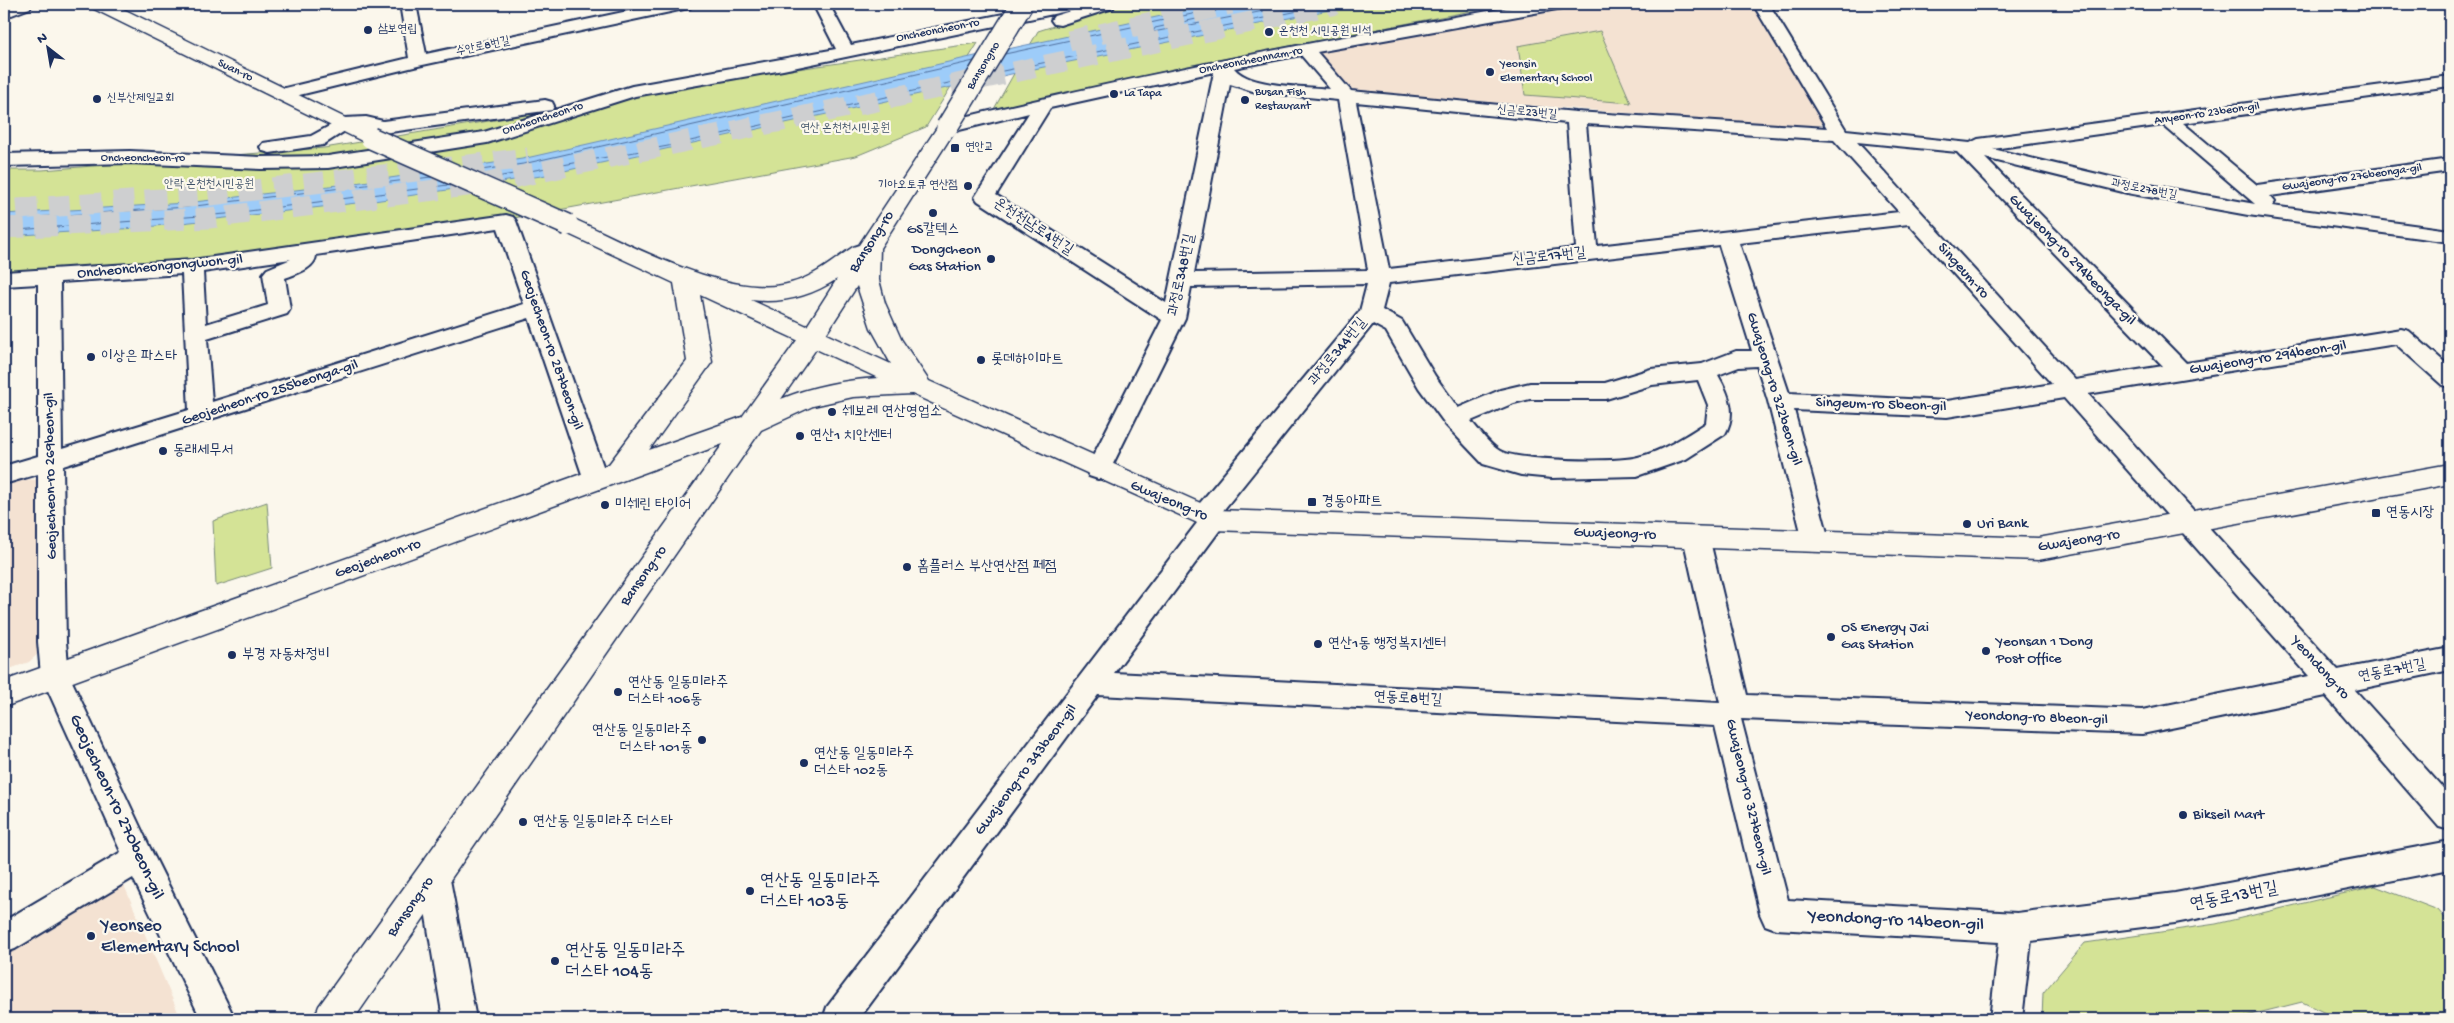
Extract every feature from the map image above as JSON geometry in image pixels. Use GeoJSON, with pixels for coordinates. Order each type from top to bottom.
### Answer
{"type":"FeatureCollection","features":[{"type":"Feature","properties":{"kind":"main road","name":"Suan-ro"},"geometry":{"type":"LineString","coordinates":[[99,4],[371,138],[568,225],[684,279]]}},
{"type":"Feature","properties":{"kind":"main road","name":"Bansongno"},"geometry":{"type":"LineString","coordinates":[[947,127],[1022,4]]}},
{"type":"Feature","properties":{"kind":"main road","name":"Bansong-ro"},"geometry":{"type":"LineString","coordinates":[[332,1019],[812,337],[947,127]]}},
{"type":"Feature","properties":{"kind":"main road"},"geometry":{"type":"LineString","coordinates":[[607,476],[700,362],[684,279],[756,292],[784,293],[818,281],[869,247]]}},
{"type":"Feature","properties":{"kind":"main road"},"geometry":{"type":"LineString","coordinates":[[869,247],[869,289],[884,334],[918,385]]}},
{"type":"Feature","properties":{"kind":"main road","name":"Gwajeong-ro"},"geometry":{"type":"LineString","coordinates":[[684,279],[918,385],[1098,470],[1208,518],[2038,549],[2450,474]]}},
{"type":"Feature","properties":{"kind":"main road","name":"Geojecheon-ro"},"geometry":{"type":"LineString","coordinates":[[4,694],[752,423],[806,399],[853,388],[918,385]]}},
{"type":"Feature","properties":{"kind":"street"},"geometry":{"type":"LineString","coordinates":[[4,13],[24,4]]}},
{"type":"Feature","properties":{"kind":"street"},"geometry":{"type":"LineString","coordinates":[[408,4],[418,61]]}},
{"type":"Feature","properties":{"kind":"street","name":"수안로8번길"},"geometry":{"type":"LineString","coordinates":[[283,94],[418,61],[684,4]]}},
{"type":"Feature","properties":{"kind":"street"},"geometry":{"type":"LineString","coordinates":[[821,4],[845,50]]}},
{"type":"Feature","properties":{"kind":"street","name":"Oncheoncheon-ro"},"geometry":{"type":"LineString","coordinates":[[9,156],[130,157],[261,163],[328,162],[487,137],[632,91],[783,64],[1075,4]]}},
{"type":"Feature","properties":{"kind":"street"},"geometry":{"type":"LineString","coordinates":[[783,64],[973,40],[1039,27],[1107,4]]}},
{"type":"Feature","properties":{"kind":"street","name":"Oncheoncheonnam-ro"},"geometry":{"type":"LineString","coordinates":[[947,127],[1044,103],[1224,66],[1557,4]]}},
{"type":"Feature","properties":{"kind":"street","name":"Singeum-ro"},"geometry":{"type":"LineString","coordinates":[[1760,4],[1840,135],[2189,522]]}},
{"type":"Feature","properties":{"kind":"street"},"geometry":{"type":"LineString","coordinates":[[1306,50],[1346,96]]}},
{"type":"Feature","properties":{"kind":"street","name":"신금로23번길"},"geometry":{"type":"LineString","coordinates":[[1224,66],[1234,80],[1256,87],[1576,118],[1840,135]]}},
{"type":"Feature","properties":{"kind":"street","name":"과정로348번길"},"geometry":{"type":"LineString","coordinates":[[1098,470],[1174,318],[1224,66]]}},
{"type":"Feature","properties":{"kind":"street","name":"Anyeon-ro 23beon-gil"},"geometry":{"type":"LineString","coordinates":[[1963,147],[2450,80]]}},
{"type":"Feature","properties":{"kind":"street"},"geometry":{"type":"LineString","coordinates":[[130,157],[302,145],[316,141],[344,124],[366,123],[383,127],[518,111],[632,91]]}},
{"type":"Feature","properties":{"kind":"street","name":"과정로344번길"},"geometry":{"type":"LineString","coordinates":[[1208,518],[1370,313],[1380,277],[1346,96]]}},
{"type":"Feature","properties":{"kind":"street","name":"온천천남로4번길"},"geometry":{"type":"LineString","coordinates":[[1044,103],[985,196],[1174,318]]}},
{"type":"Feature","properties":{"kind":"street"},"geometry":{"type":"LineString","coordinates":[[1576,118],[1587,253]]}},
{"type":"Feature","properties":{"kind":"street"},"geometry":{"type":"LineString","coordinates":[[2167,119],[2278,213]]}},
{"type":"Feature","properties":{"kind":"street","name":"과정로278번길"},"geometry":{"type":"LineString","coordinates":[[1840,135],[1963,147],[2127,187],[2278,213],[2450,236]]}},
{"type":"Feature","properties":{"kind":"street","name":"Gwajeong-ro 294beonga-gil"},"geometry":{"type":"LineString","coordinates":[[1963,147],[2182,372]]}},
{"type":"Feature","properties":{"kind":"street","name":"Gwajeong-ro 276beonga-gil"},"geometry":{"type":"LineString","coordinates":[[2253,192],[2450,165]]}},
{"type":"Feature","properties":{"kind":"street","name":"신금로17번길"},"geometry":{"type":"LineString","coordinates":[[1183,280],[1380,277],[1914,217]]}},
{"type":"Feature","properties":{"kind":"street","name":"Oncheoncheongongwon-gil"},"geometry":{"type":"LineString","coordinates":[[4,279],[192,267],[506,221]]}},
{"type":"Feature","properties":{"kind":"street","name":"Geojecheon-ro 287beon-gil"},"geometry":{"type":"LineString","coordinates":[[506,221],[536,308],[607,476]]}},
{"type":"Feature","properties":{"kind":"street","name":"Gwajeong-ro 322beon-gil"},"geometry":{"type":"LineString","coordinates":[[1727,238],[1780,401],[1816,540]]}},
{"type":"Feature","properties":{"kind":"street","name":"Oncheoncheongongwon-gil"},"geometry":{"type":"LineString","coordinates":[[195,335],[279,309],[274,274],[294,267],[316,250]]}},
{"type":"Feature","properties":{"kind":"street"},"geometry":{"type":"LineString","coordinates":[[192,267],[195,335],[202,415]]}},
{"type":"Feature","properties":{"kind":"street","name":"Geojecheon-ro 269beon-gil"},"geometry":{"type":"LineString","coordinates":[[49,276],[52,642],[55,675]]}},
{"type":"Feature","properties":{"kind":"street","name":"Geojecheon-ro 255beonga-gil"},"geometry":{"type":"LineString","coordinates":[[4,475],[202,415],[536,308]]}},
{"type":"Feature","properties":{"kind":"street"},"geometry":{"type":"LineString","coordinates":[[1370,313],[1394,326],[1427,382],[1454,419],[1492,458],[1521,466],[1552,469],[1638,467],[1677,453],[1717,428],[1722,411],[1718,396],[1705,372]]}},
{"type":"Feature","properties":{"kind":"street","name":"Gwajeong-ro 294beon-gil"},"geometry":{"type":"LineString","coordinates":[[2071,390],[2401,336],[2450,379]]}},
{"type":"Feature","properties":{"kind":"street"},"geometry":{"type":"LineString","coordinates":[[1454,419],[1508,396],[1530,390],[1606,391],[1651,377],[1705,372],[1736,359],[1766,358]]}},
{"type":"Feature","properties":{"kind":"street","name":"Singeum-ro 5beon-gil"},"geometry":{"type":"LineString","coordinates":[[1780,401],[1947,409],[2071,390]]}},
{"type":"Feature","properties":{"kind":"street","name":"Gwajeong-ro 343beon-gil"},"geometry":{"type":"LineString","coordinates":[[839,1019],[1091,683],[1208,518]]}},
{"type":"Feature","properties":{"kind":"street","name":"Yeondong-ro"},"geometry":{"type":"LineString","coordinates":[[2189,522],[2334,683],[2450,816]]}},
{"type":"Feature","properties":{"kind":"street","name":"Gwajeong-ro 327beon-gil"},"geometry":{"type":"LineString","coordinates":[[1696,537],[1731,710],[1776,914]]}},
{"type":"Feature","properties":{"kind":"street","name":"연동로7번길"},"geometry":{"type":"LineString","coordinates":[[2334,683],[2450,659]]}},
{"type":"Feature","properties":{"kind":"street","name":"Geojecheon-ro 270beon-gil"},"geometry":{"type":"LineString","coordinates":[[55,675],[139,858],[218,1019]]}},
{"type":"Feature","properties":{"kind":"street","name":"연동로8번길"},"geometry":{"type":"LineString","coordinates":[[1091,683],[1731,710]]}},
{"type":"Feature","properties":{"kind":"street","name":"Yeondong-ro 8beon-gil"},"geometry":{"type":"LineString","coordinates":[[1731,710],[2142,722],[2334,683]]}},
{"type":"Feature","properties":{"kind":"street","name":"연동로13번길"},"geometry":{"type":"LineString","coordinates":[[2017,928],[2175,908],[2450,855]]}},
{"type":"Feature","properties":{"kind":"street"},"geometry":{"type":"LineString","coordinates":[[4,938],[139,858]]}},
{"type":"Feature","properties":{"kind":"street"},"geometry":{"type":"LineString","coordinates":[[434,874],[460,1019]]}},
{"type":"Feature","properties":{"kind":"street","name":"Yeondong-ro 14beon-gil"},"geometry":{"type":"LineString","coordinates":[[1776,914],[2017,928]]}},
{"type":"Feature","properties":{"kind":"street"},"geometry":{"type":"LineString","coordinates":[[2006,1019],[2017,928]]}},
{"type":"Feature","properties":{"kind":"shaded area"},"geometry":{"type":"Polygon","coordinates":[[[1587,4],[1752,4],[1822,123],[1818,128],[1351,91],[1319,53],[1587,4]]]}},
{"type":"Feature","properties":{"kind":"shaded area"},"geometry":{"type":"Polygon","coordinates":[[[21,479],[39,480],[40,652],[29,662],[4,671],[4,484],[21,479]]]}},
{"type":"Feature","properties":{"kind":"shaded area","name":"Yeonseo Elementary School"},"geometry":{"type":"Polygon","coordinates":[[[124,885],[181,1019],[4,1019],[4,956],[124,885]]]}},
{"type":"Feature","properties":{"kind":"green space"},"geometry":{"type":"Polygon","coordinates":[[[1123,4],[1508,4],[1202,63],[994,109],[1038,31],[1123,4]]]}},
{"type":"Feature","properties":{"kind":"green space"},"geometry":{"type":"Polygon","coordinates":[[[1600,31],[1631,103],[1525,95],[1518,46],[1600,31]]]}},
{"type":"Feature","properties":{"kind":"green space"},"geometry":{"type":"Polygon","coordinates":[[[978,43],[926,127],[856,156],[514,218],[191,265],[4,276],[4,170],[42,170],[324,148],[556,110],[721,80],[978,43]]]}},
{"type":"Feature","properties":{"kind":"green space"},"geometry":{"type":"Polygon","coordinates":[[[267,502],[272,568],[216,586],[213,521],[267,502]]]}},
{"type":"Feature","properties":{"kind":"green space"},"geometry":{"type":"Polygon","coordinates":[[[2375,886],[2438,910],[2450,924],[2450,1019],[2338,1019],[2302,1002],[2246,1016],[2244,1019],[2042,1019],[2043,993],[2085,943],[2216,924],[2375,886]]]}},
{"type":"Feature","properties":{"kind":"water"},"geometry":{"type":"Polygon","coordinates":[[[1217,4],[1359,4],[1039,68],[541,176],[374,201],[138,228],[4,236],[4,214],[186,203],[355,183],[522,159],[966,58],[1217,4]]]}},
{"type":"Feature","properties":{"kind":"tunnel"},"geometry":{"type":"LineString","coordinates":[[1069,41],[1231,4]]}},
{"type":"Feature","properties":{"kind":"tunnel"},"geometry":{"type":"LineString","coordinates":[[4,228],[209,218],[483,184],[1336,4]]}},
{"type":"Feature","properties":{"kind":"tunnel"},"geometry":{"type":"LineString","coordinates":[[17,209],[203,196],[528,158]]}},
{"type":"Feature","properties":{"kind":"place","name":"삼보연립"},"geometry":{"type":"Point","coordinates":[368,30]}},
{"type":"Feature","properties":{"kind":"place","name":"온천천 시민공원 비석"},"geometry":{"type":"Point","coordinates":[1269,32]}},
{"type":"Feature","properties":{"kind":"place","name":"Yeonsin Elementary School"},"geometry":{"type":"Point","coordinates":[1490,72]}},
{"type":"Feature","properties":{"kind":"place","name":"La Tapa"},"geometry":{"type":"Point","coordinates":[1114,94]}},
{"type":"Feature","properties":{"kind":"place","name":"신부산제일교회"},"geometry":{"type":"Point","coordinates":[97,99]}},
{"type":"Feature","properties":{"kind":"place","name":"Busan Fish Restaurant"},"geometry":{"type":"Point","coordinates":[1245,100]}},
{"type":"Feature","properties":{"kind":"place","name":"연안교"},"geometry":{"type":"Point","coordinates":[955,148]}},
{"type":"Feature","properties":{"kind":"place","name":"기아오토큐 연산점"},"geometry":{"type":"Point","coordinates":[968,186]}},
{"type":"Feature","properties":{"kind":"place","name":"GS칼텍스"},"geometry":{"type":"Point","coordinates":[933,213]}},
{"type":"Feature","properties":{"kind":"place","name":"Dongcheon Gas Station"},"geometry":{"type":"Point","coordinates":[991,259]}},
{"type":"Feature","properties":{"kind":"place","name":"이상은 파스타"},"geometry":{"type":"Point","coordinates":[91,357]}},
{"type":"Feature","properties":{"kind":"place","name":"롯데하이마트"},"geometry":{"type":"Point","coordinates":[981,360]}},
{"type":"Feature","properties":{"kind":"place","name":"쉐보레 연산영업소"},"geometry":{"type":"Point","coordinates":[832,412]}},
{"type":"Feature","properties":{"kind":"place","name":"연산1 치안센터"},"geometry":{"type":"Point","coordinates":[800,436]}},
{"type":"Feature","properties":{"kind":"place","name":"동래세무서"},"geometry":{"type":"Point","coordinates":[163,451]}},
{"type":"Feature","properties":{"kind":"place","name":"경동아파트"},"geometry":{"type":"Point","coordinates":[1312,502]}},
{"type":"Feature","properties":{"kind":"place","name":"미쉐린 타이어"},"geometry":{"type":"Point","coordinates":[605,505]}},
{"type":"Feature","properties":{"kind":"place","name":"연동시장"},"geometry":{"type":"Point","coordinates":[2376,513]}},
{"type":"Feature","properties":{"kind":"place","name":"Uri Bank"},"geometry":{"type":"Point","coordinates":[1967,524]}},
{"type":"Feature","properties":{"kind":"place","name":"홈플러스 부산연산점 페점"},"geometry":{"type":"Point","coordinates":[907,567]}},
{"type":"Feature","properties":{"kind":"place","name":"OS Energy Jai Gas Station"},"geometry":{"type":"Point","coordinates":[1831,637]}},
{"type":"Feature","properties":{"kind":"place","name":"연산1동 행정복지센터"},"geometry":{"type":"Point","coordinates":[1318,644]}},
{"type":"Feature","properties":{"kind":"place","name":"Yeonsan 1 Dong Post Office"},"geometry":{"type":"Point","coordinates":[1986,651]}},
{"type":"Feature","properties":{"kind":"place","name":"부경 자동차정비"},"geometry":{"type":"Point","coordinates":[232,655]}},
{"type":"Feature","properties":{"kind":"place","name":"연산동 일동미라주 더스타 106동"},"geometry":{"type":"Point","coordinates":[618,692]}},
{"type":"Feature","properties":{"kind":"place","name":"연산동 일동미라주 더스타 101동"},"geometry":{"type":"Point","coordinates":[702,740]}},
{"type":"Feature","properties":{"kind":"place","name":"연산동 일동미라주 더스타 102동"},"geometry":{"type":"Point","coordinates":[804,763]}},
{"type":"Feature","properties":{"kind":"place","name":"Bikseil Mart"},"geometry":{"type":"Point","coordinates":[2183,815]}},
{"type":"Feature","properties":{"kind":"place","name":"연산동 일동미라주 더스타"},"geometry":{"type":"Point","coordinates":[523,822]}},
{"type":"Feature","properties":{"kind":"place","name":"연산동 일동미라주 더스타 103동"},"geometry":{"type":"Point","coordinates":[750,891]}},
{"type":"Feature","properties":{"kind":"place","name":"Yeonseo Elementary School"},"geometry":{"type":"Point","coordinates":[91,936]}},
{"type":"Feature","properties":{"kind":"place","name":"연산동 일동미라주 더스타 104동"},"geometry":{"type":"Point","coordinates":[555,961]}},
{"type":"Feature","properties":{"kind":"park label","name":"연산 온천천시민공원"},"geometry":{"type":"Point","coordinates":[845,129]}},
{"type":"Feature","properties":{"kind":"park label","name":"안락 온천천시민공원"},"geometry":{"type":"Point","coordinates":[209,185]}}]}
